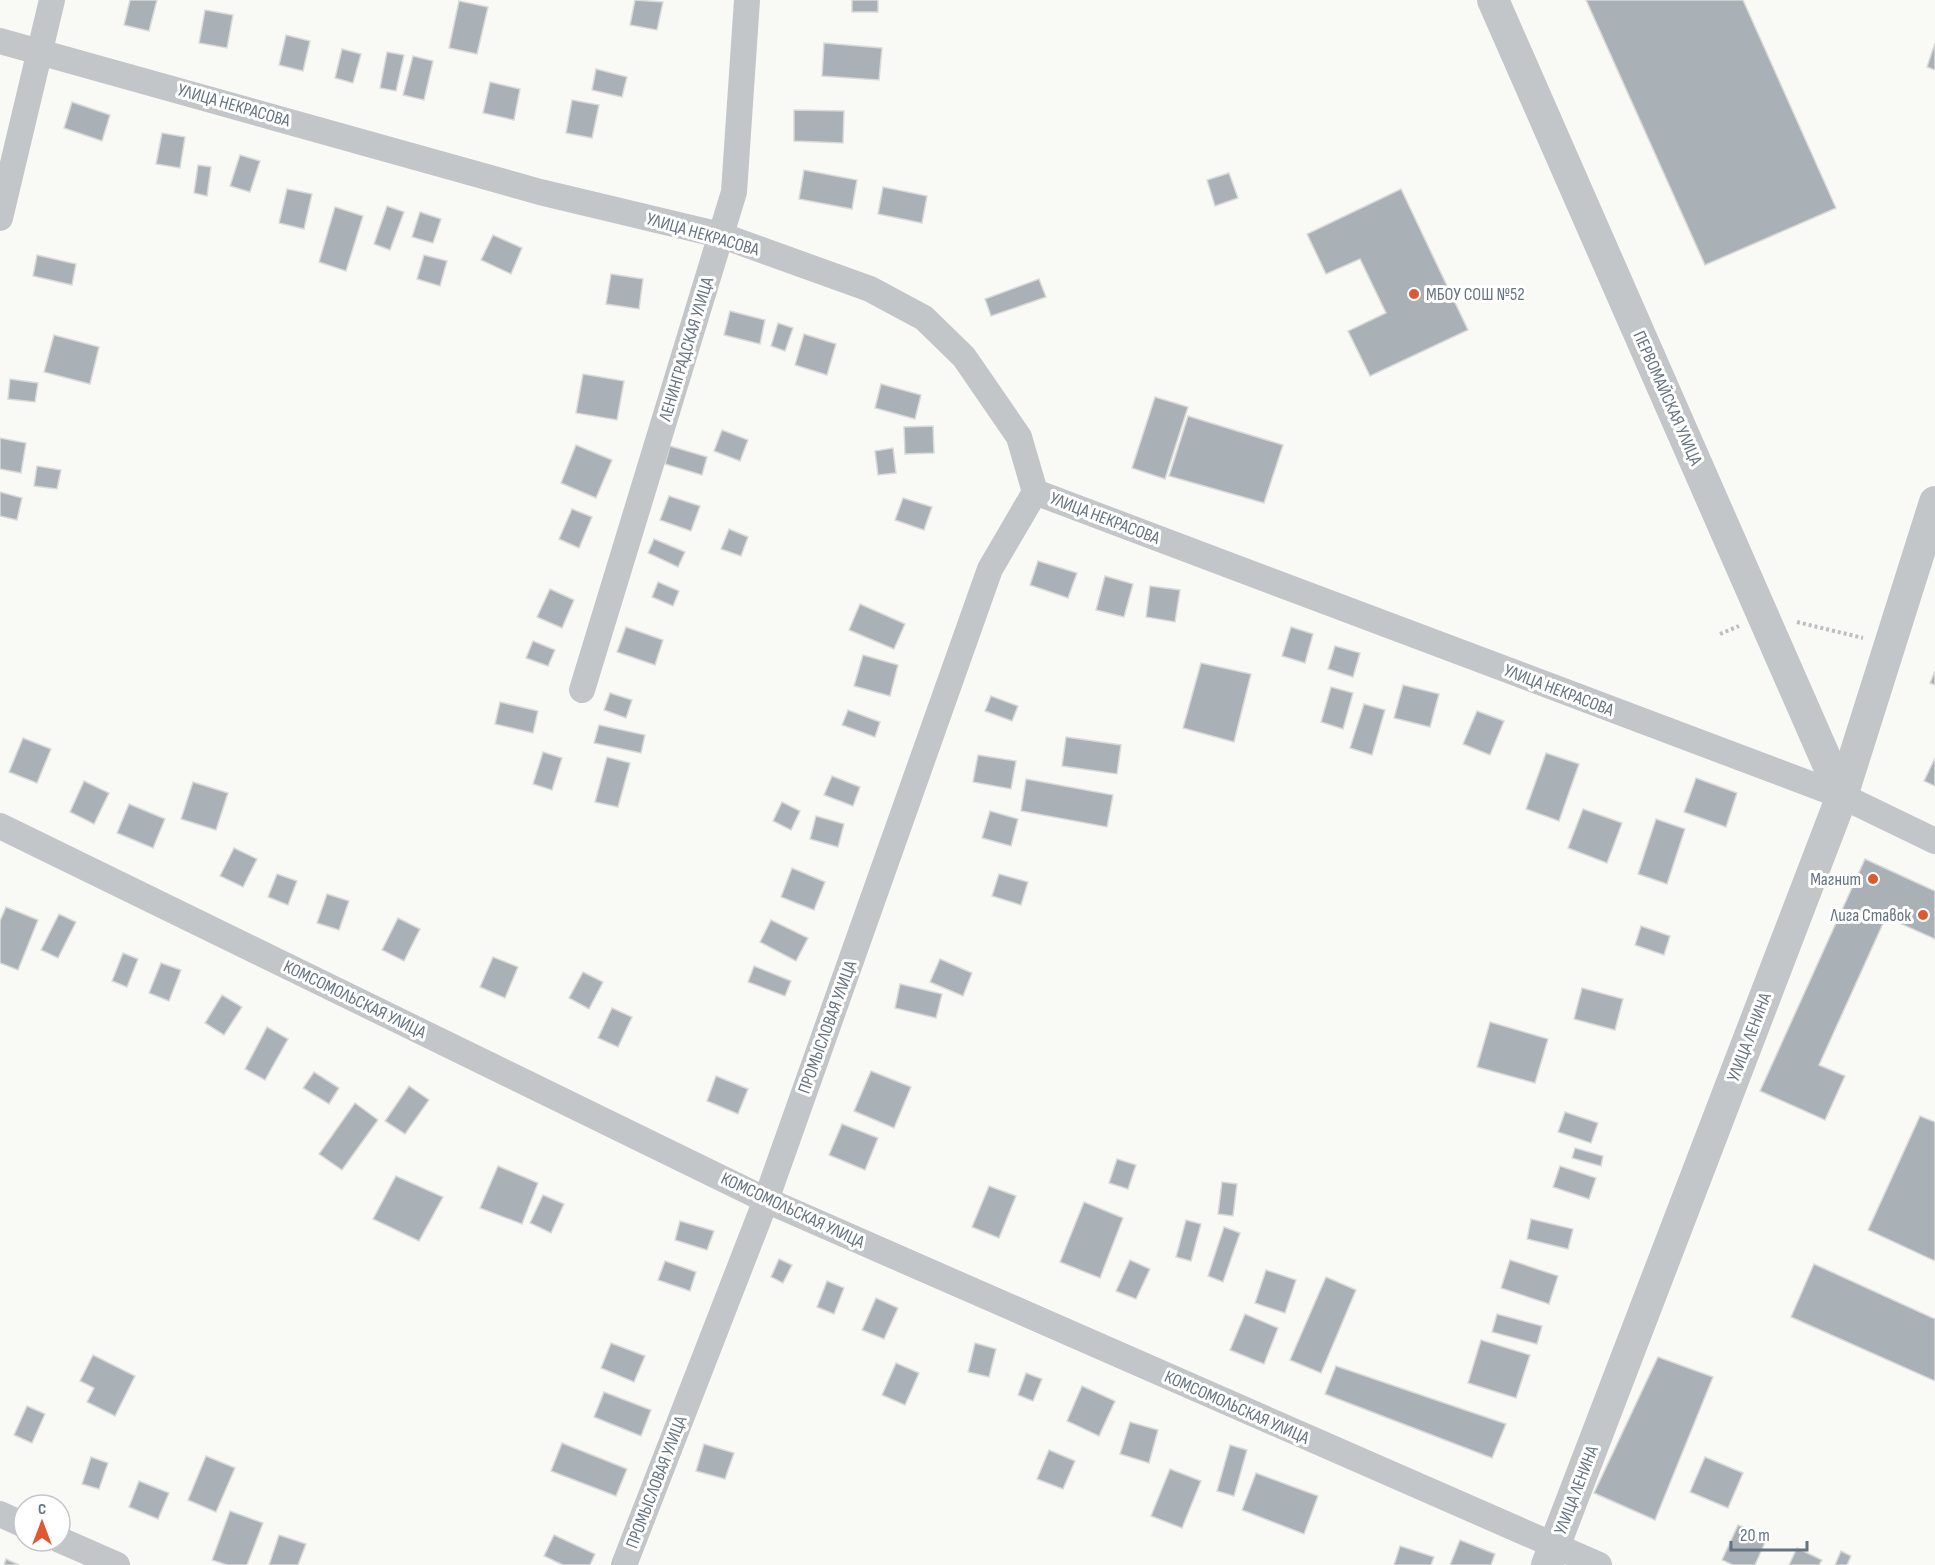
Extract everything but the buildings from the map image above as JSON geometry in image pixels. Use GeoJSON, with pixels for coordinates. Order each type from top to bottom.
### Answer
{"type":"FeatureCollection","features":[{"type":"Feature","properties":{"kind":"street"},"geometry":{"type":"LineString","coordinates":[[0,218],[52,0]]}},
{"type":"Feature","properties":{"kind":"street","name":"ЛЕНИНГРАДСКАЯ УЛИЦА"},"geometry":{"type":"LineString","coordinates":[[582,690],[734,192],[747,0]]}},
{"type":"Feature","properties":{"kind":"street","name":"ПЕРВОМАЙСКАЯ УЛИЦА"},"geometry":{"type":"LineString","coordinates":[[1493,0],[1842,796]]}},
{"type":"Feature","properties":{"kind":"street","name":"УЛИЦА НЕКРАСОВА"},"geometry":{"type":"LineString","coordinates":[[0,40],[540,192],[720,235],[870,288],[924,318],[964,357],[1019,437],[1035,492],[1842,796],[1935,841]]}},
{"type":"Feature","properties":{"kind":"street","name":"ПРОМЫСЛОВАЯ УЛИЦА"},"geometry":{"type":"LineString","coordinates":[[624,1565],[766,1200],[990,569],[1035,492]]}},
{"type":"Feature","properties":{"kind":"street","name":"УЛИЦА ЛЕНИНА"},"geometry":{"type":"LineString","coordinates":[[1551,1556],[1842,796],[1935,502]]}},
{"type":"Feature","properties":{"kind":"street","name":"КОМСОМОЛЬСКАЯ УЛИЦА"},"geometry":{"type":"LineString","coordinates":[[0,826],[766,1200],[1551,1556],[1599,1565]]}},
{"type":"Feature","properties":{"kind":"street"},"geometry":{"type":"LineString","coordinates":[[72,1545],[117,1565]]}},
{"type":"Feature","properties":{"kind":"path"},"geometry":{"type":"LineString","coordinates":[[1720,634],[1769,614],[1890,645]]}},
{"type":"Feature","properties":{"kind":"place","name":"МБОУ СОШ №52"},"geometry":{"type":"Point","coordinates":[1414,294]}},
{"type":"Feature","properties":{"kind":"place","name":"Магнит"},"geometry":{"type":"Point","coordinates":[1873,879]}},
{"type":"Feature","properties":{"kind":"place","name":"Лига Ставок"},"geometry":{"type":"Point","coordinates":[1923,915]}}]}
